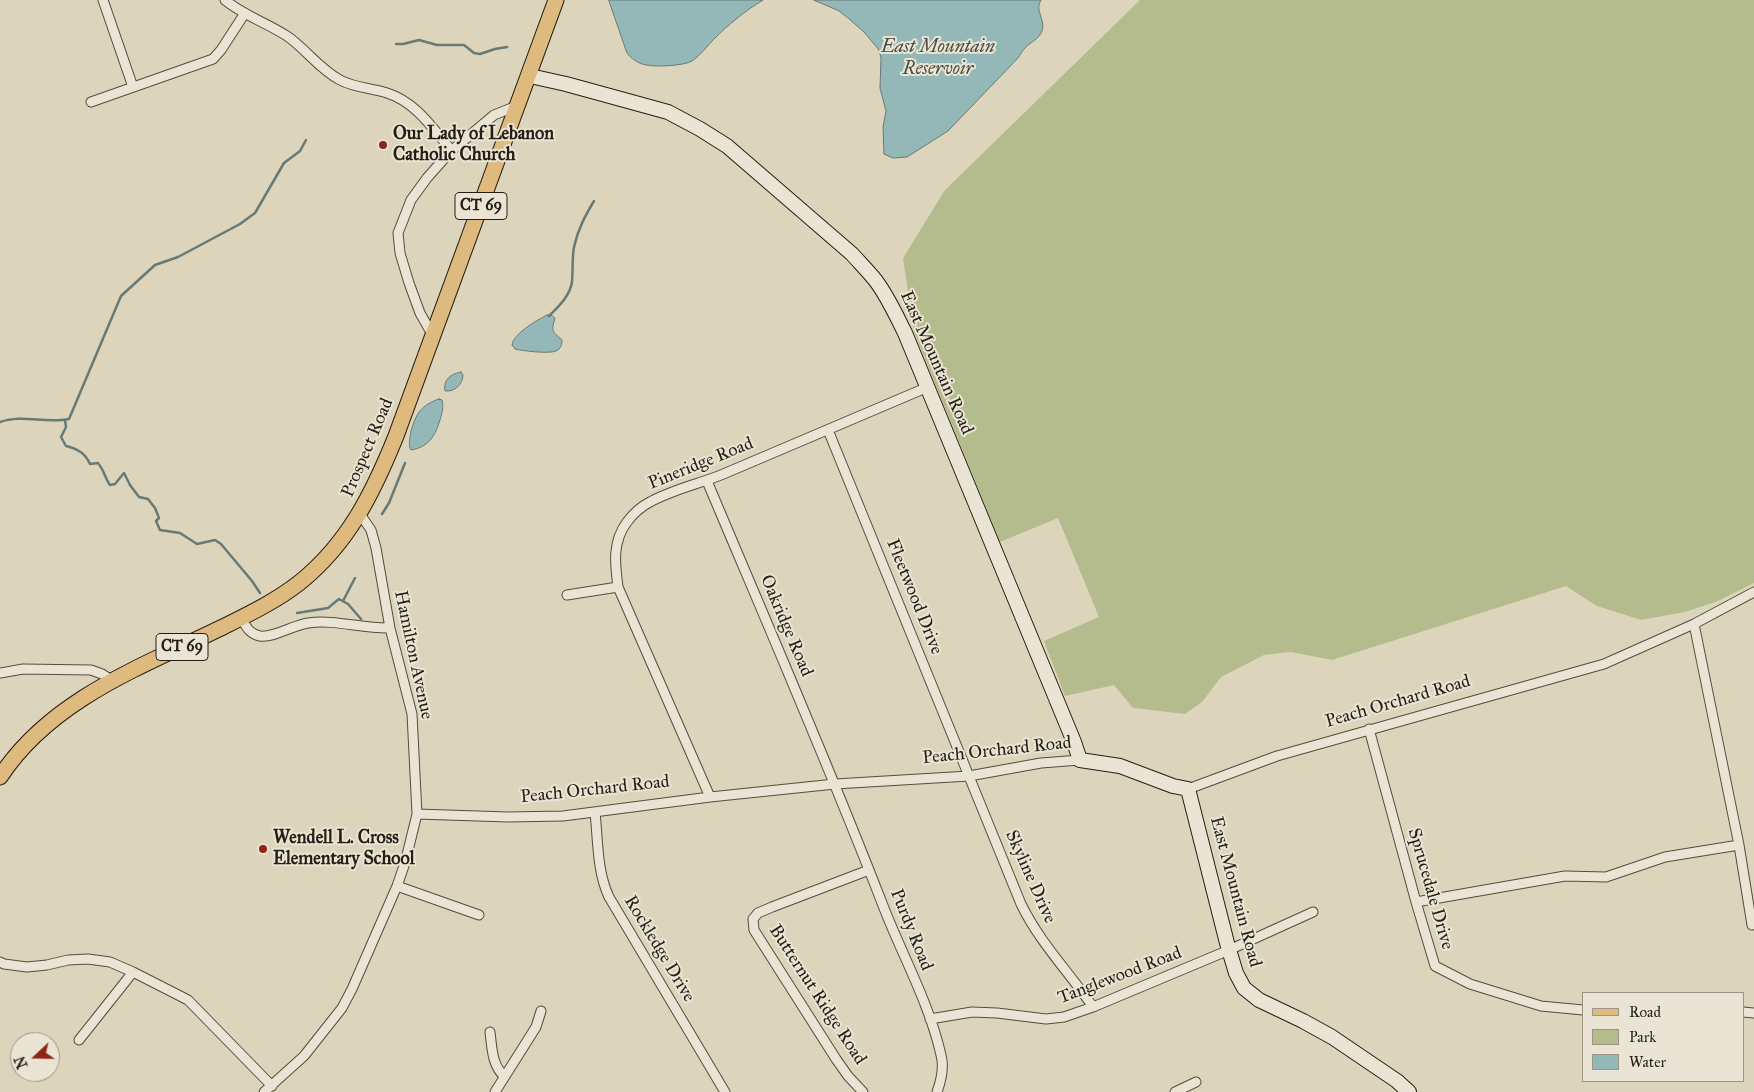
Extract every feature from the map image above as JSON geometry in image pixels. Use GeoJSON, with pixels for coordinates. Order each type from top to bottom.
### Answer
{"type":"FeatureCollection","features":[{"type":"Feature","properties":{"kind":"main road","name":"Prospect Road"},"geometry":{"type":"LineString","coordinates":[[0,777],[12,758],[60,713],[113,681],[271,602],[310,573],[343,538],[360,514],[378,479],[530,76],[556,0]]}},
{"type":"Feature","properties":{"kind":"street"},"geometry":{"type":"LineString","coordinates":[[103,0],[133,87]]}},
{"type":"Feature","properties":{"kind":"street"},"geometry":{"type":"LineString","coordinates":[[225,0],[289,37],[323,69],[337,79],[353,86],[389,94],[408,103],[422,115],[452,150]]}},
{"type":"Feature","properties":{"kind":"street"},"geometry":{"type":"LineString","coordinates":[[91,102],[213,59],[245,13]]}},
{"type":"Feature","properties":{"kind":"street","name":"East Mountain Road"},"geometry":{"type":"LineString","coordinates":[[530,76],[668,112],[700,129],[727,146],[852,254],[876,281],[905,333],[928,387],[1080,760]]}},
{"type":"Feature","properties":{"kind":"street"},"geometry":{"type":"LineString","coordinates":[[433,336],[420,313],[409,283],[400,253],[398,233],[412,200],[426,178],[452,150],[494,115],[519,105]]}},
{"type":"Feature","properties":{"kind":"street","name":"Pineridge Road"},"geometry":{"type":"LineString","coordinates":[[710,797],[618,587],[615,549],[620,535],[627,522],[649,502],[707,481],[928,387]]}},
{"type":"Feature","properties":{"kind":"street","name":"Fleetwood Drive"},"geometry":{"type":"LineString","coordinates":[[828,430],[970,776]]}},
{"type":"Feature","properties":{"kind":"street","name":"Oakridge Road"},"geometry":{"type":"LineString","coordinates":[[707,481],[835,784]]}},
{"type":"Feature","properties":{"kind":"street","name":"Hamilton Avenue"},"geometry":{"type":"LineString","coordinates":[[264,1092],[304,1056],[342,1008],[406,863],[417,814],[412,714],[390,628],[376,548],[370,530],[360,514]]}},
{"type":"Feature","properties":{"kind":"street"},"geometry":{"type":"LineString","coordinates":[[567,595],[618,587]]}},
{"type":"Feature","properties":{"kind":"street","name":"Peach Orchard Road"},"geometry":{"type":"LineString","coordinates":[[417,814],[532,817],[595,812],[710,797],[835,784],[970,776],[1035,764],[1080,760],[1120,766],[1173,786],[1188,789],[1268,759],[1604,664],[1694,624],[1754,592]]}},
{"type":"Feature","properties":{"kind":"street"},"geometry":{"type":"LineString","coordinates":[[241,618],[252,633],[260,636],[315,622],[390,628]]}},
{"type":"Feature","properties":{"kind":"street"},"geometry":{"type":"LineString","coordinates":[[1694,624],[1739,845],[1752,925]]}},
{"type":"Feature","properties":{"kind":"street"},"geometry":{"type":"LineString","coordinates":[[0,673],[23,670],[91,670],[113,681]]}},
{"type":"Feature","properties":{"kind":"street","name":"Sprucedale Drive"},"geometry":{"type":"LineString","coordinates":[[1369,729],[1416,902],[1436,966],[1470,984],[1541,1006],[1582,1010]]}},
{"type":"Feature","properties":{"kind":"street","name":"Skyline Drive"},"geometry":{"type":"LineString","coordinates":[[970,776],[1031,924],[1045,946],[1093,1007]]}},
{"type":"Feature","properties":{"kind":"street","name":"Purdy Road"},"geometry":{"type":"LineString","coordinates":[[835,784],[930,1019],[942,1057],[937,1092]]}},
{"type":"Feature","properties":{"kind":"street","name":"East Mountain Road"},"geometry":{"type":"LineString","coordinates":[[1188,789],[1229,950],[1238,977],[1251,995],[1332,1037],[1397,1081],[1408,1092]]}},
{"type":"Feature","properties":{"kind":"street","name":"Rockledge Drive"},"geometry":{"type":"LineString","coordinates":[[595,812],[604,887],[725,1092]]}},
{"type":"Feature","properties":{"kind":"street"},"geometry":{"type":"LineString","coordinates":[[1416,902],[1565,876],[1606,877],[1665,856],[1739,845]]}},
{"type":"Feature","properties":{"kind":"street","name":"Butternut Ridge Road"},"geometry":{"type":"LineString","coordinates":[[863,1092],[848,1076],[825,1042],[754,930],[753,920],[758,913],[869,870]]}},
{"type":"Feature","properties":{"kind":"street"},"geometry":{"type":"LineString","coordinates":[[397,886],[479,915]]}},
{"type":"Feature","properties":{"kind":"street","name":"Tanglewood Road"},"geometry":{"type":"LineString","coordinates":[[930,1019],[972,1012],[1046,1018],[1064,1017],[1093,1007],[1229,950],[1312,912]]}},
{"type":"Feature","properties":{"kind":"street"},"geometry":{"type":"LineString","coordinates":[[0,962],[26,968],[68,960],[88,959],[110,962],[133,972],[188,1000],[272,1086]]}},
{"type":"Feature","properties":{"kind":"street"},"geometry":{"type":"LineString","coordinates":[[79,1040],[133,972]]}},
{"type":"Feature","properties":{"kind":"street"},"geometry":{"type":"LineString","coordinates":[[494,1092],[536,1027],[541,1011]]}},
{"type":"Feature","properties":{"kind":"street"},"geometry":{"type":"LineString","coordinates":[[490,1032],[495,1062],[499,1071],[504,1076]]}},
{"type":"Feature","properties":{"kind":"street"},"geometry":{"type":"LineString","coordinates":[[1175,1092],[1196,1082]]}},
{"type":"Feature","properties":{"kind":"green space"},"geometry":{"type":"Polygon","coordinates":[[[1140,0],[1754,0],[1754,583],[1718,601],[1685,612],[1641,620],[1597,606],[1566,586],[1332,660],[1291,652],[1264,655],[1221,677],[1202,702],[1185,714],[1133,708],[1114,685],[1065,696],[1044,641],[1099,617],[1058,518],[1000,542],[914,332],[903,258],[945,190],[1140,0]]]}},
{"type":"Feature","properties":{"kind":"water"},"geometry":{"type":"Polygon","coordinates":[[[609,0],[763,0],[731,23],[692,61],[682,64],[650,66],[628,55],[609,0]]]}},
{"type":"Feature","properties":{"kind":"water","name":"East Mountain Reservoir"},"geometry":{"type":"Polygon","coordinates":[[[814,0],[1041,0],[1039,11],[1043,27],[1039,36],[1025,48],[1018,58],[948,131],[907,157],[893,158],[884,154],[883,127],[886,111],[880,88],[881,58],[879,50],[864,32],[839,11],[814,0]]]}},
{"type":"Feature","properties":{"kind":"water"},"geometry":{"type":"Polygon","coordinates":[[[547,315],[555,318],[553,331],[562,340],[559,349],[548,352],[515,349],[512,345],[516,336],[547,315]]]}},
{"type":"Feature","properties":{"kind":"water"},"geometry":{"type":"Polygon","coordinates":[[[461,372],[463,378],[460,384],[455,389],[445,391],[445,383],[448,378],[461,372]]]}},
{"type":"Feature","properties":{"kind":"water"},"geometry":{"type":"Polygon","coordinates":[[[439,399],[442,400],[443,405],[438,426],[433,436],[427,443],[411,450],[409,444],[411,431],[417,415],[428,404],[439,399]]]}},
{"type":"Feature","properties":{"kind":"waterway"},"geometry":{"type":"LineString","coordinates":[[396,44],[419,40],[437,45],[464,45],[474,53],[480,54],[507,47]]}},
{"type":"Feature","properties":{"kind":"waterway"},"geometry":{"type":"LineString","coordinates":[[0,422],[17,419],[69,419],[121,296],[155,265],[178,257],[240,224],[255,213],[284,163],[300,151],[306,140]]}},
{"type":"Feature","properties":{"kind":"waterway"},"geometry":{"type":"LineString","coordinates":[[549,316],[563,301],[571,287],[573,251],[582,223],[594,201]]}},
{"type":"Feature","properties":{"kind":"waterway"},"geometry":{"type":"LineString","coordinates":[[65,420],[66,427],[61,437],[66,446],[81,452],[90,464],[98,463],[110,485],[115,484],[124,473],[139,497],[148,499],[155,508],[159,518],[156,521],[160,530],[180,533],[197,544],[215,540],[221,544],[260,593]]}},
{"type":"Feature","properties":{"kind":"waterway"},"geometry":{"type":"LineString","coordinates":[[382,514],[389,503],[405,463]]}},
{"type":"Feature","properties":{"kind":"waterway"},"geometry":{"type":"LineString","coordinates":[[343,601],[355,578]]}},
{"type":"Feature","properties":{"kind":"waterway"},"geometry":{"type":"LineString","coordinates":[[297,613],[328,608],[339,599],[348,604],[361,619]]}},
{"type":"Feature","properties":{"kind":"place","name":"Our Lady of Lebanon Catholic Church"},"geometry":{"type":"Point","coordinates":[383,145]}},
{"type":"Feature","properties":{"kind":"place","name":"Wendell L. Cross Elementary School"},"geometry":{"type":"Point","coordinates":[263,849]}}]}
